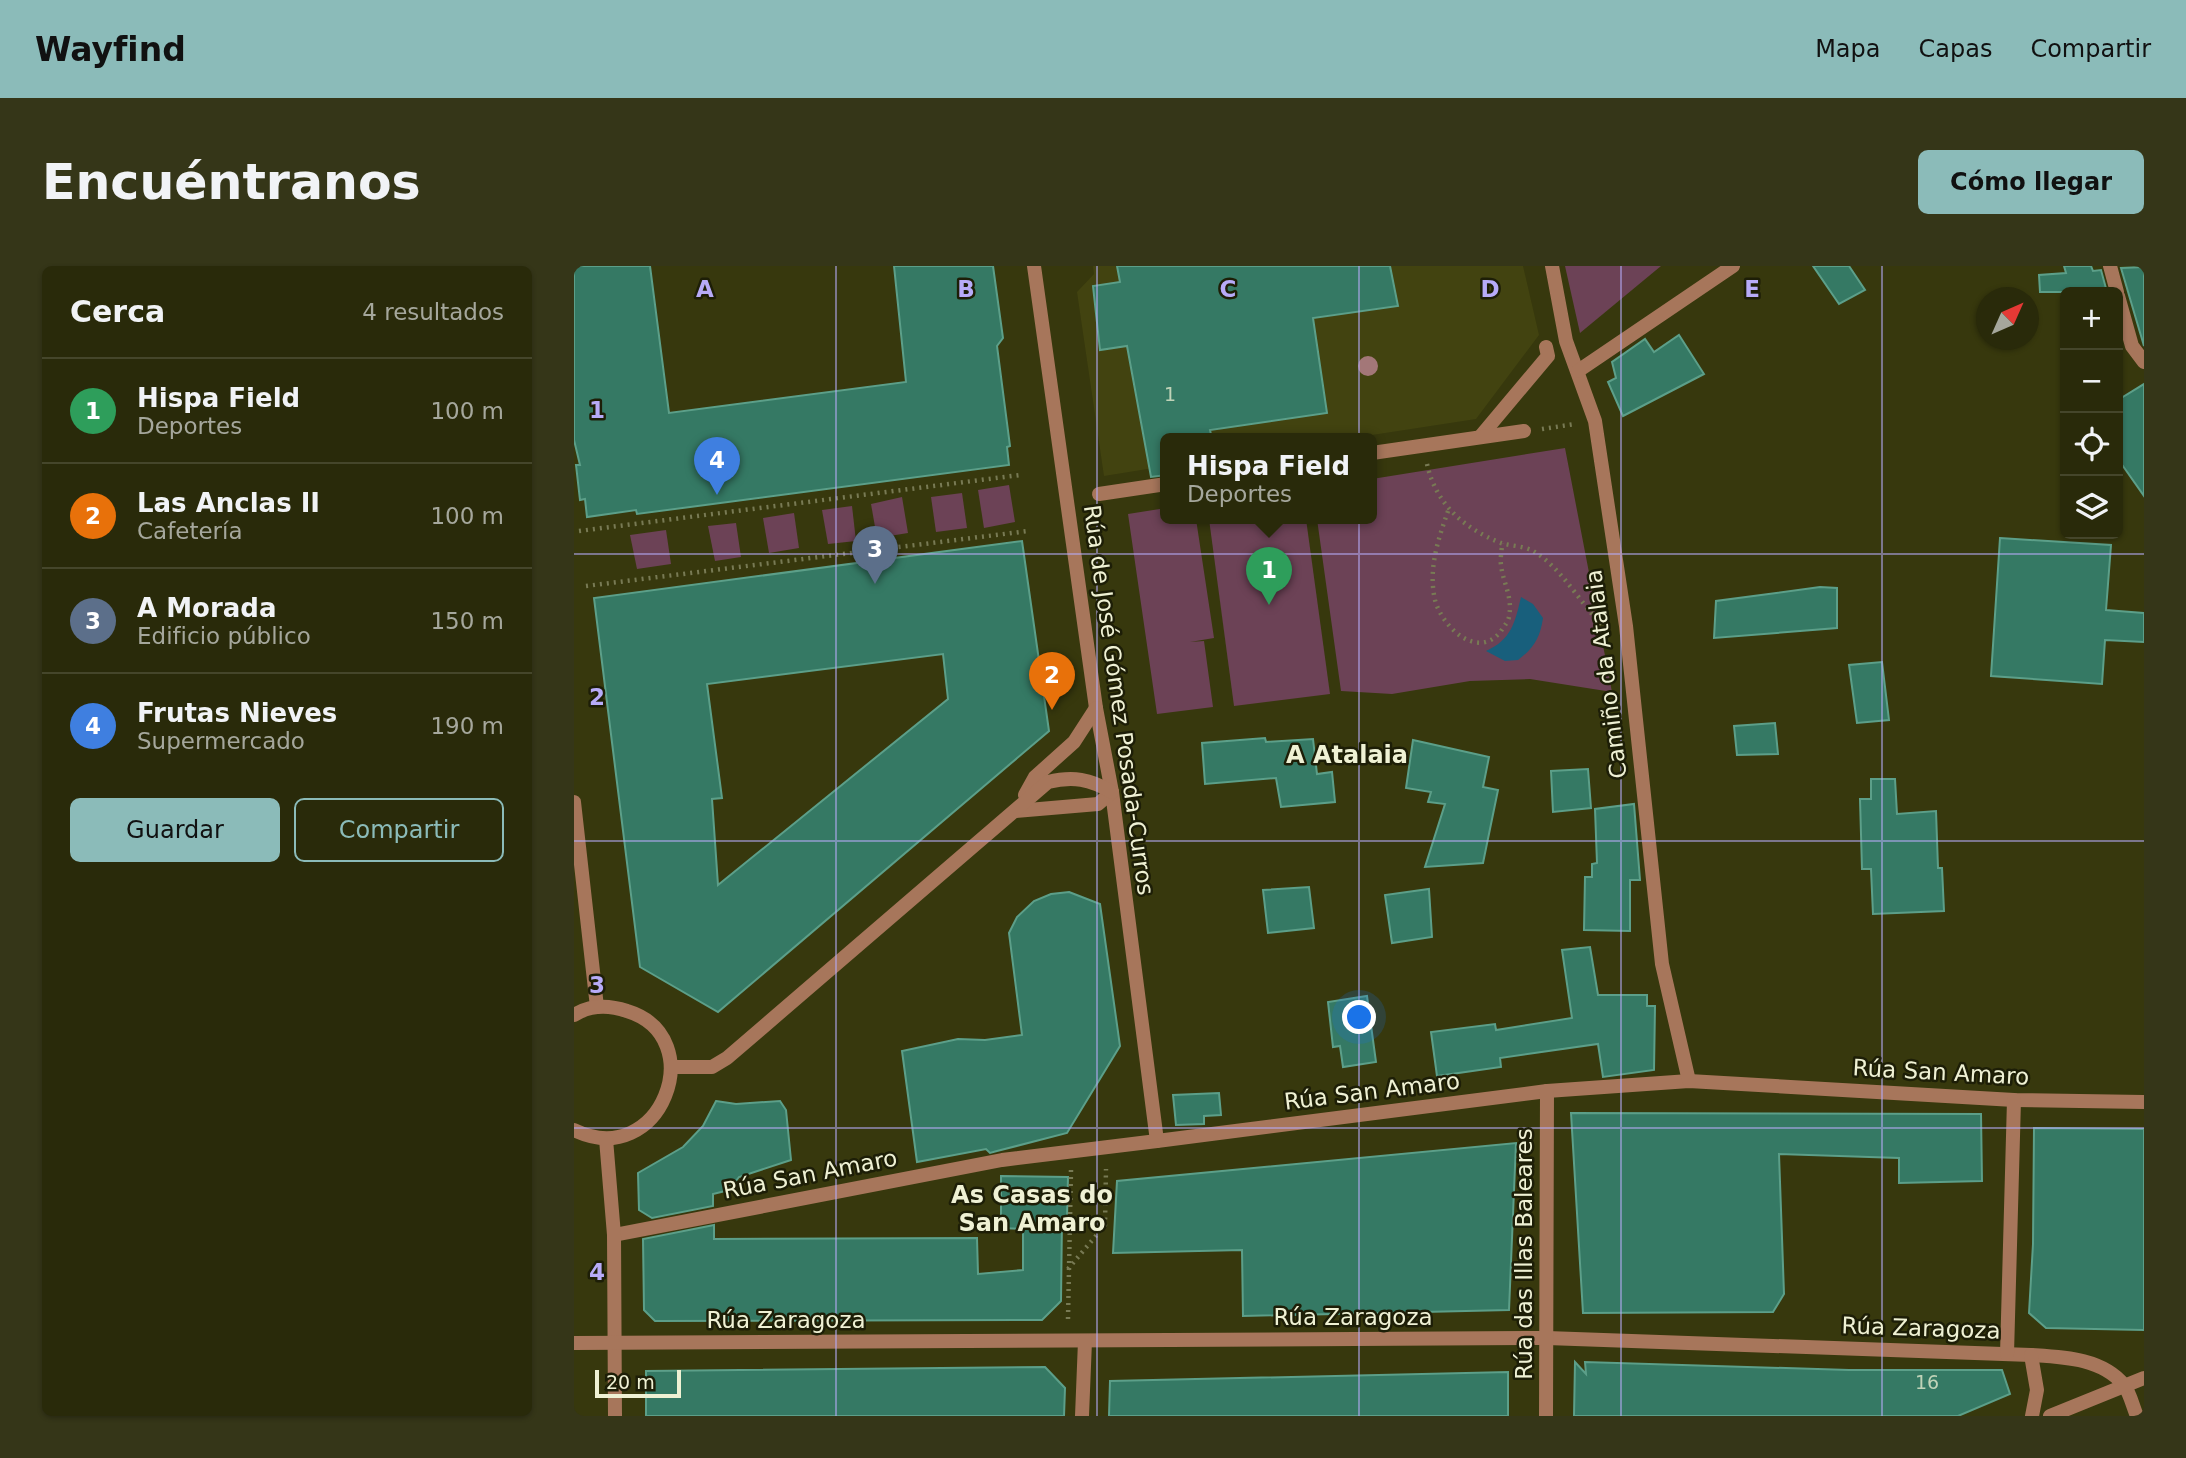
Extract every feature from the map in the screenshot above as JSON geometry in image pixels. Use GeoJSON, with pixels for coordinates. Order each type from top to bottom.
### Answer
{"type":"FeatureCollection","features":[{"type":"Feature","properties":{"kind":"street","name":"Rúa de José Gómez Posada-Curros"},"geometry":{"type":"LineString","coordinates":[[1034,266],[1096,708],[1112,792],[1157,1141]]}},
{"type":"Feature","properties":{"kind":"street","name":"Camiño da Atalaia"},"geometry":{"type":"LineString","coordinates":[[1552,266],[1566,341],[1595,421],[1626,626],[1661,964],[1689,1081]]}},
{"type":"Feature","properties":{"kind":"street"},"geometry":{"type":"LineString","coordinates":[[1578,371],[1733,266]]}},
{"type":"Feature","properties":{"kind":"street"},"geometry":{"type":"LineString","coordinates":[[2110,266],[2115,287]]}},
{"type":"Feature","properties":{"kind":"street"},"geometry":{"type":"LineString","coordinates":[[2123,314],[2132,345],[2144,362]]}},
{"type":"Feature","properties":{"kind":"street"},"geometry":{"type":"LineString","coordinates":[[1480,437],[1548,356],[1546,347]]}},
{"type":"Feature","properties":{"kind":"street"},"geometry":{"type":"LineString","coordinates":[[1377,452],[1524,431]]}},
{"type":"Feature","properties":{"kind":"street"},"geometry":{"type":"LineString","coordinates":[[1100,494],[1160,485]]}},
{"type":"Feature","properties":{"kind":"street"},"geometry":{"type":"LineString","coordinates":[[1015,811],[1035,777],[1074,742],[1096,708]]}},
{"type":"Feature","properties":{"kind":"street"},"geometry":{"type":"LineString","coordinates":[[671,1067],[712,1067],[727,1058],[1015,811],[1034,791],[1048,782],[1069,777],[1093,781],[1112,792],[1098,804],[1015,811]]}},
{"type":"Feature","properties":{"kind":"street"},"geometry":{"type":"LineString","coordinates":[[574,802],[597,1007]]}},
{"type":"Feature","properties":{"kind":"street"},"geometry":{"type":"LineString","coordinates":[[574,1015],[597,1007],[623,1009],[647,1021],[667,1049],[671,1067],[670,1089],[654,1116],[627,1135],[606,1139],[574,1130]]}},
{"type":"Feature","properties":{"kind":"street","name":"Rúa San Amaro"},"geometry":{"type":"LineString","coordinates":[[614,1235],[1002,1160],[1547,1091],[1689,1081],[2014,1100],[2144,1102]]}},
{"type":"Feature","properties":{"kind":"street","name":"Rúa das Illas Baleares"},"geometry":{"type":"LineString","coordinates":[[1546,1416],[1548,1338],[1544,1300],[1547,1091]]}},
{"type":"Feature","properties":{"kind":"street"},"geometry":{"type":"LineString","coordinates":[[2007,1354],[2014,1100]]}},
{"type":"Feature","properties":{"kind":"street"},"geometry":{"type":"LineString","coordinates":[[606,1139],[614,1235],[615,1416]]}},
{"type":"Feature","properties":{"kind":"street","name":"Rúa Zaragoza"},"geometry":{"type":"LineString","coordinates":[[574,1343],[1548,1338],[2072,1358],[2105,1369],[2124,1386]]}},
{"type":"Feature","properties":{"kind":"street"},"geometry":{"type":"LineString","coordinates":[[1083,1416],[1084,1341]]}},
{"type":"Feature","properties":{"kind":"street"},"geometry":{"type":"LineString","coordinates":[[2031,1355],[2037,1390],[2032,1416]]}},
{"type":"Feature","properties":{"kind":"street"},"geometry":{"type":"LineString","coordinates":[[2050,1416],[2144,1378]]}},
{"type":"Feature","properties":{"kind":"street"},"geometry":{"type":"LineString","coordinates":[[2124,1386],[2137,1416]]}},
{"type":"Feature","properties":{"kind":"path"},"geometry":{"type":"LineString","coordinates":[[1524,431],[1595,421]]}},
{"type":"Feature","properties":{"kind":"path"},"geometry":{"type":"LineString","coordinates":[[1423,446],[1430,480],[1448,511],[1473,529],[1502,543],[1532,550],[1553,568],[1603,626],[1626,626]]}},
{"type":"Feature","properties":{"kind":"path"},"geometry":{"type":"LineString","coordinates":[[579,531],[1020,475]]}},
{"type":"Feature","properties":{"kind":"path"},"geometry":{"type":"LineString","coordinates":[[1448,511],[1434,550],[1435,600],[1445,622],[1460,637],[1479,643],[1494,639],[1509,620],[1510,591],[1501,566],[1502,543]]}},
{"type":"Feature","properties":{"kind":"path"},"geometry":{"type":"LineString","coordinates":[[586,586],[1028,531]]}},
{"type":"Feature","properties":{"kind":"path"},"geometry":{"type":"LineString","coordinates":[[1067,1270],[1105,1225],[1106,1147]]}},
{"type":"Feature","properties":{"kind":"path"},"geometry":{"type":"LineString","coordinates":[[1068,1327],[1067,1270],[1072,1152]]}},
{"type":"Feature","properties":{"kind":"shaded area"},"geometry":{"type":"Polygon","coordinates":[[[1093,266],[1523,266],[1539,335],[1476,419],[1377,434],[1160,433],[1160,467],[1104,476],[1077,292],[1094,274],[1093,266]]]}},
{"type":"Feature","properties":{"kind":"shaded area"},"geometry":{"type":"Polygon","coordinates":[[[1565,266],[1661,266],[1580,333],[1565,266]]]}},
{"type":"Feature","properties":{"kind":"shaded area"},"geometry":{"type":"Polygon","coordinates":[[[1565,448],[1612,692],[1530,679],[1470,681],[1392,694],[1341,691],[1318,524],[1377,524],[1377,478],[1565,448]]]}},
{"type":"Feature","properties":{"kind":"shaded area"},"geometry":{"type":"Polygon","coordinates":[[[1009,485],[1015,522],[984,528],[978,490],[1009,485]]]}},
{"type":"Feature","properties":{"kind":"shaded area"},"geometry":{"type":"Polygon","coordinates":[[[962,493],[967,528],[936,532],[931,497],[962,493]]]}},
{"type":"Feature","properties":{"kind":"shaded area"},"geometry":{"type":"Polygon","coordinates":[[[902,497],[908,533],[877,538],[871,504],[902,497]]]}},
{"type":"Feature","properties":{"kind":"shaded area"},"geometry":{"type":"Polygon","coordinates":[[[852,506],[856,541],[828,544],[822,510],[852,506]]]}},
{"type":"Feature","properties":{"kind":"shaded area"},"geometry":{"type":"Polygon","coordinates":[[[1160,509],[1160,524],[1197,524],[1214,638],[1190,642],[1204,641],[1213,707],[1157,714],[1128,514],[1160,509]]]}},
{"type":"Feature","properties":{"kind":"shaded area"},"geometry":{"type":"Polygon","coordinates":[[[794,513],[799,548],[769,553],[763,518],[794,513]]]}},
{"type":"Feature","properties":{"kind":"shaded area"},"geometry":{"type":"Polygon","coordinates":[[[736,523],[741,557],[715,561],[708,526],[736,523]]]}},
{"type":"Feature","properties":{"kind":"shaded area"},"geometry":{"type":"Polygon","coordinates":[[[1210,524],[1307,524],[1330,694],[1234,706],[1210,524]]]}},
{"type":"Feature","properties":{"kind":"shaded area"},"geometry":{"type":"Polygon","coordinates":[[[666,530],[671,564],[637,569],[630,535],[666,530]]]}},
{"type":"Feature","properties":{"kind":"water"},"geometry":{"type":"Polygon","coordinates":[[[1521,597],[1533,604],[1543,618],[1542,625],[1538,637],[1528,651],[1518,660],[1505,661],[1486,651],[1501,642],[1511,630],[1521,597]]]}},
{"type":"Feature","properties":{"kind":"building"},"geometry":{"type":"Polygon","coordinates":[[[574,266],[650,266],[669,413],[906,382],[894,266],[993,266],[1003,338],[997,346],[1010,446],[1007,447],[1009,465],[637,514],[636,510],[587,517],[585,499],[580,500],[576,465],[580,465],[574,440],[574,266]]]}},
{"type":"Feature","properties":{"kind":"building"},"geometry":{"type":"Polygon","coordinates":[[[1117,266],[1390,266],[1398,306],[1313,318],[1327,413],[1210,430],[1211,433],[1160,433],[1160,476],[1151,477],[1127,346],[1100,350],[1093,286],[1120,282],[1117,266]]]}},
{"type":"Feature","properties":{"kind":"building"},"geometry":{"type":"Polygon","coordinates":[[[1813,266],[1849,266],[1865,290],[1839,304],[1813,266]]]}},
{"type":"Feature","properties":{"kind":"building"},"geometry":{"type":"Polygon","coordinates":[[[2064,266],[2091,266],[2093,271],[2101,270],[2106,287],[2060,287],[2060,292],[2040,292],[2039,275],[2066,273],[2064,266]]]}},
{"type":"Feature","properties":{"kind":"building"},"geometry":{"type":"Polygon","coordinates":[[[2144,267],[2144,346],[2121,268],[2144,267]]]}},
{"type":"Feature","properties":{"kind":"building"},"geometry":{"type":"Polygon","coordinates":[[[1679,335],[1704,374],[1623,416],[1608,382],[1616,378],[1612,362],[1645,339],[1654,352],[1679,335]]]}},
{"type":"Feature","properties":{"kind":"building"},"geometry":{"type":"Polygon","coordinates":[[[2144,384],[2144,496],[2123,466],[2123,397],[2144,384]]]}},
{"type":"Feature","properties":{"kind":"building"},"geometry":{"type":"Polygon","coordinates":[[[2000,538],[2111,545],[2106,610],[2144,613],[2144,642],[2105,640],[2102,684],[1991,676],[2000,538]]]}},
{"type":"Feature","properties":{"kind":"building"},"geometry":{"type":"Polygon","coordinates":[[[1022,541],[1049,731],[718,1012],[640,967],[594,598],[1022,541]],[[943,654],[707,684],[722,798],[712,799],[718,885],[948,699],[943,654]]]}},
{"type":"Feature","properties":{"kind":"building"},"geometry":{"type":"Polygon","coordinates":[[[1820,587],[1837,588],[1837,628],[1714,638],[1716,601],[1820,587]]]}},
{"type":"Feature","properties":{"kind":"building"},"geometry":{"type":"Polygon","coordinates":[[[1882,662],[1889,720],[1857,723],[1849,665],[1882,662]]]}},
{"type":"Feature","properties":{"kind":"building"},"geometry":{"type":"Polygon","coordinates":[[[1775,723],[1778,754],[1737,755],[1734,726],[1775,723]]]}},
{"type":"Feature","properties":{"kind":"building"},"geometry":{"type":"Polygon","coordinates":[[[1265,738],[1266,742],[1313,739],[1317,774],[1332,772],[1335,802],[1281,807],[1276,778],[1205,784],[1202,743],[1265,738]]]}},
{"type":"Feature","properties":{"kind":"building"},"geometry":{"type":"Polygon","coordinates":[[[1413,740],[1489,757],[1483,787],[1498,790],[1483,863],[1425,867],[1445,804],[1428,802],[1431,792],[1406,788],[1413,740]]]}},
{"type":"Feature","properties":{"kind":"building"},"geometry":{"type":"Polygon","coordinates":[[[1588,769],[1591,808],[1553,812],[1551,771],[1588,769]]]}},
{"type":"Feature","properties":{"kind":"building"},"geometry":{"type":"Polygon","coordinates":[[[1871,779],[1895,779],[1897,814],[1936,811],[1938,868],[1942,868],[1944,911],[1873,914],[1871,869],[1862,869],[1860,799],[1871,799],[1871,779]]]}},
{"type":"Feature","properties":{"kind":"building"},"geometry":{"type":"Polygon","coordinates":[[[1634,804],[1640,880],[1630,880],[1630,931],[1584,930],[1585,877],[1592,877],[1592,864],[1597,863],[1595,809],[1634,804]]]}},
{"type":"Feature","properties":{"kind":"building"},"geometry":{"type":"Polygon","coordinates":[[[1309,887],[1314,928],[1268,933],[1263,890],[1309,887]]]}},
{"type":"Feature","properties":{"kind":"building"},"geometry":{"type":"Polygon","coordinates":[[[1429,889],[1432,937],[1392,943],[1385,895],[1429,889]]]}},
{"type":"Feature","properties":{"kind":"building"},"geometry":{"type":"Polygon","coordinates":[[[1069,892],[1100,904],[1120,1046],[1067,1133],[990,1153],[986,1149],[917,1162],[902,1051],[958,1039],[985,1040],[1022,1035],[1009,933],[1017,917],[1034,901],[1051,894],[1069,892]]]}},
{"type":"Feature","properties":{"kind":"building"},"geometry":{"type":"Polygon","coordinates":[[[1590,947],[1598,995],[1647,995],[1647,1006],[1655,1006],[1654,1070],[1603,1077],[1598,1044],[1500,1058],[1501,1067],[1437,1076],[1431,1032],[1495,1024],[1496,1030],[1572,1018],[1562,950],[1590,947]]]}},
{"type":"Feature","properties":{"kind":"building"},"geometry":{"type":"Polygon","coordinates":[[[1367,996],[1376,1062],[1343,1067],[1340,1046],[1333,1047],[1328,1002],[1367,996]]]}},
{"type":"Feature","properties":{"kind":"building"},"geometry":{"type":"Polygon","coordinates":[[[1219,1093],[1221,1115],[1204,1116],[1204,1124],[1176,1125],[1173,1095],[1219,1093]]]}},
{"type":"Feature","properties":{"kind":"building"},"geometry":{"type":"Polygon","coordinates":[[[716,1101],[736,1104],[780,1101],[786,1110],[791,1160],[739,1177],[729,1190],[713,1194],[713,1206],[652,1218],[639,1210],[638,1173],[683,1147],[703,1126],[716,1101]]]}},
{"type":"Feature","properties":{"kind":"building"},"geometry":{"type":"Polygon","coordinates":[[[1571,1113],[1981,1114],[1982,1181],[1899,1183],[1899,1158],[1779,1154],[1784,1294],[1773,1312],[1583,1313],[1571,1113]]]}},
{"type":"Feature","properties":{"kind":"building"},"geometry":{"type":"Polygon","coordinates":[[[2034,1128],[2144,1129],[2144,1330],[2046,1328],[2029,1313],[2033,1244],[2034,1128]]]}},
{"type":"Feature","properties":{"kind":"building"},"geometry":{"type":"Polygon","coordinates":[[[1516,1143],[1509,1310],[1243,1316],[1242,1250],[1113,1253],[1117,1181],[1516,1143]]]}},
{"type":"Feature","properties":{"kind":"building"},"geometry":{"type":"Polygon","coordinates":[[[1001,1176],[1068,1177],[1067,1218],[1062,1218],[1061,1301],[1042,1320],[655,1321],[644,1310],[643,1239],[714,1225],[714,1239],[977,1238],[978,1274],[1023,1270],[1023,1229],[1001,1228],[1001,1176]]]}},
{"type":"Feature","properties":{"kind":"building"},"geometry":{"type":"Polygon","coordinates":[[[1575,1362],[1586,1374],[1585,1362],[1849,1370],[2002,1370],[2010,1394],[1958,1416],[1574,1416],[1575,1362]]]}},
{"type":"Feature","properties":{"kind":"building"},"geometry":{"type":"Polygon","coordinates":[[[1045,1367],[1065,1388],[1064,1416],[646,1416],[646,1371],[1045,1367]]]}},
{"type":"Feature","properties":{"kind":"building"},"geometry":{"type":"Polygon","coordinates":[[[1508,1372],[1508,1416],[1109,1416],[1110,1381],[1508,1372]]]}},
{"type":"Feature","properties":{"kind":"place","name":"Frutas Nieves"},"geometry":{"type":"Point","coordinates":[717,495]}},
{"type":"Feature","properties":{"kind":"place","name":"A Morada"},"geometry":{"type":"Point","coordinates":[875,584]}},
{"type":"Feature","properties":{"kind":"place","name":"Hispa Field"},"geometry":{"type":"Point","coordinates":[1269,605]}},
{"type":"Feature","properties":{"kind":"place","name":"Las Anclas II"},"geometry":{"type":"Point","coordinates":[1052,710]}},
{"type":"Feature","properties":{"kind":"district","name":"A Atalaia"},"geometry":{"type":"Point","coordinates":[1347,755]}},
{"type":"Feature","properties":{"kind":"district","name":"As Casas do San Amaro"},"geometry":{"type":"Point","coordinates":[1032,1209]}}]}
